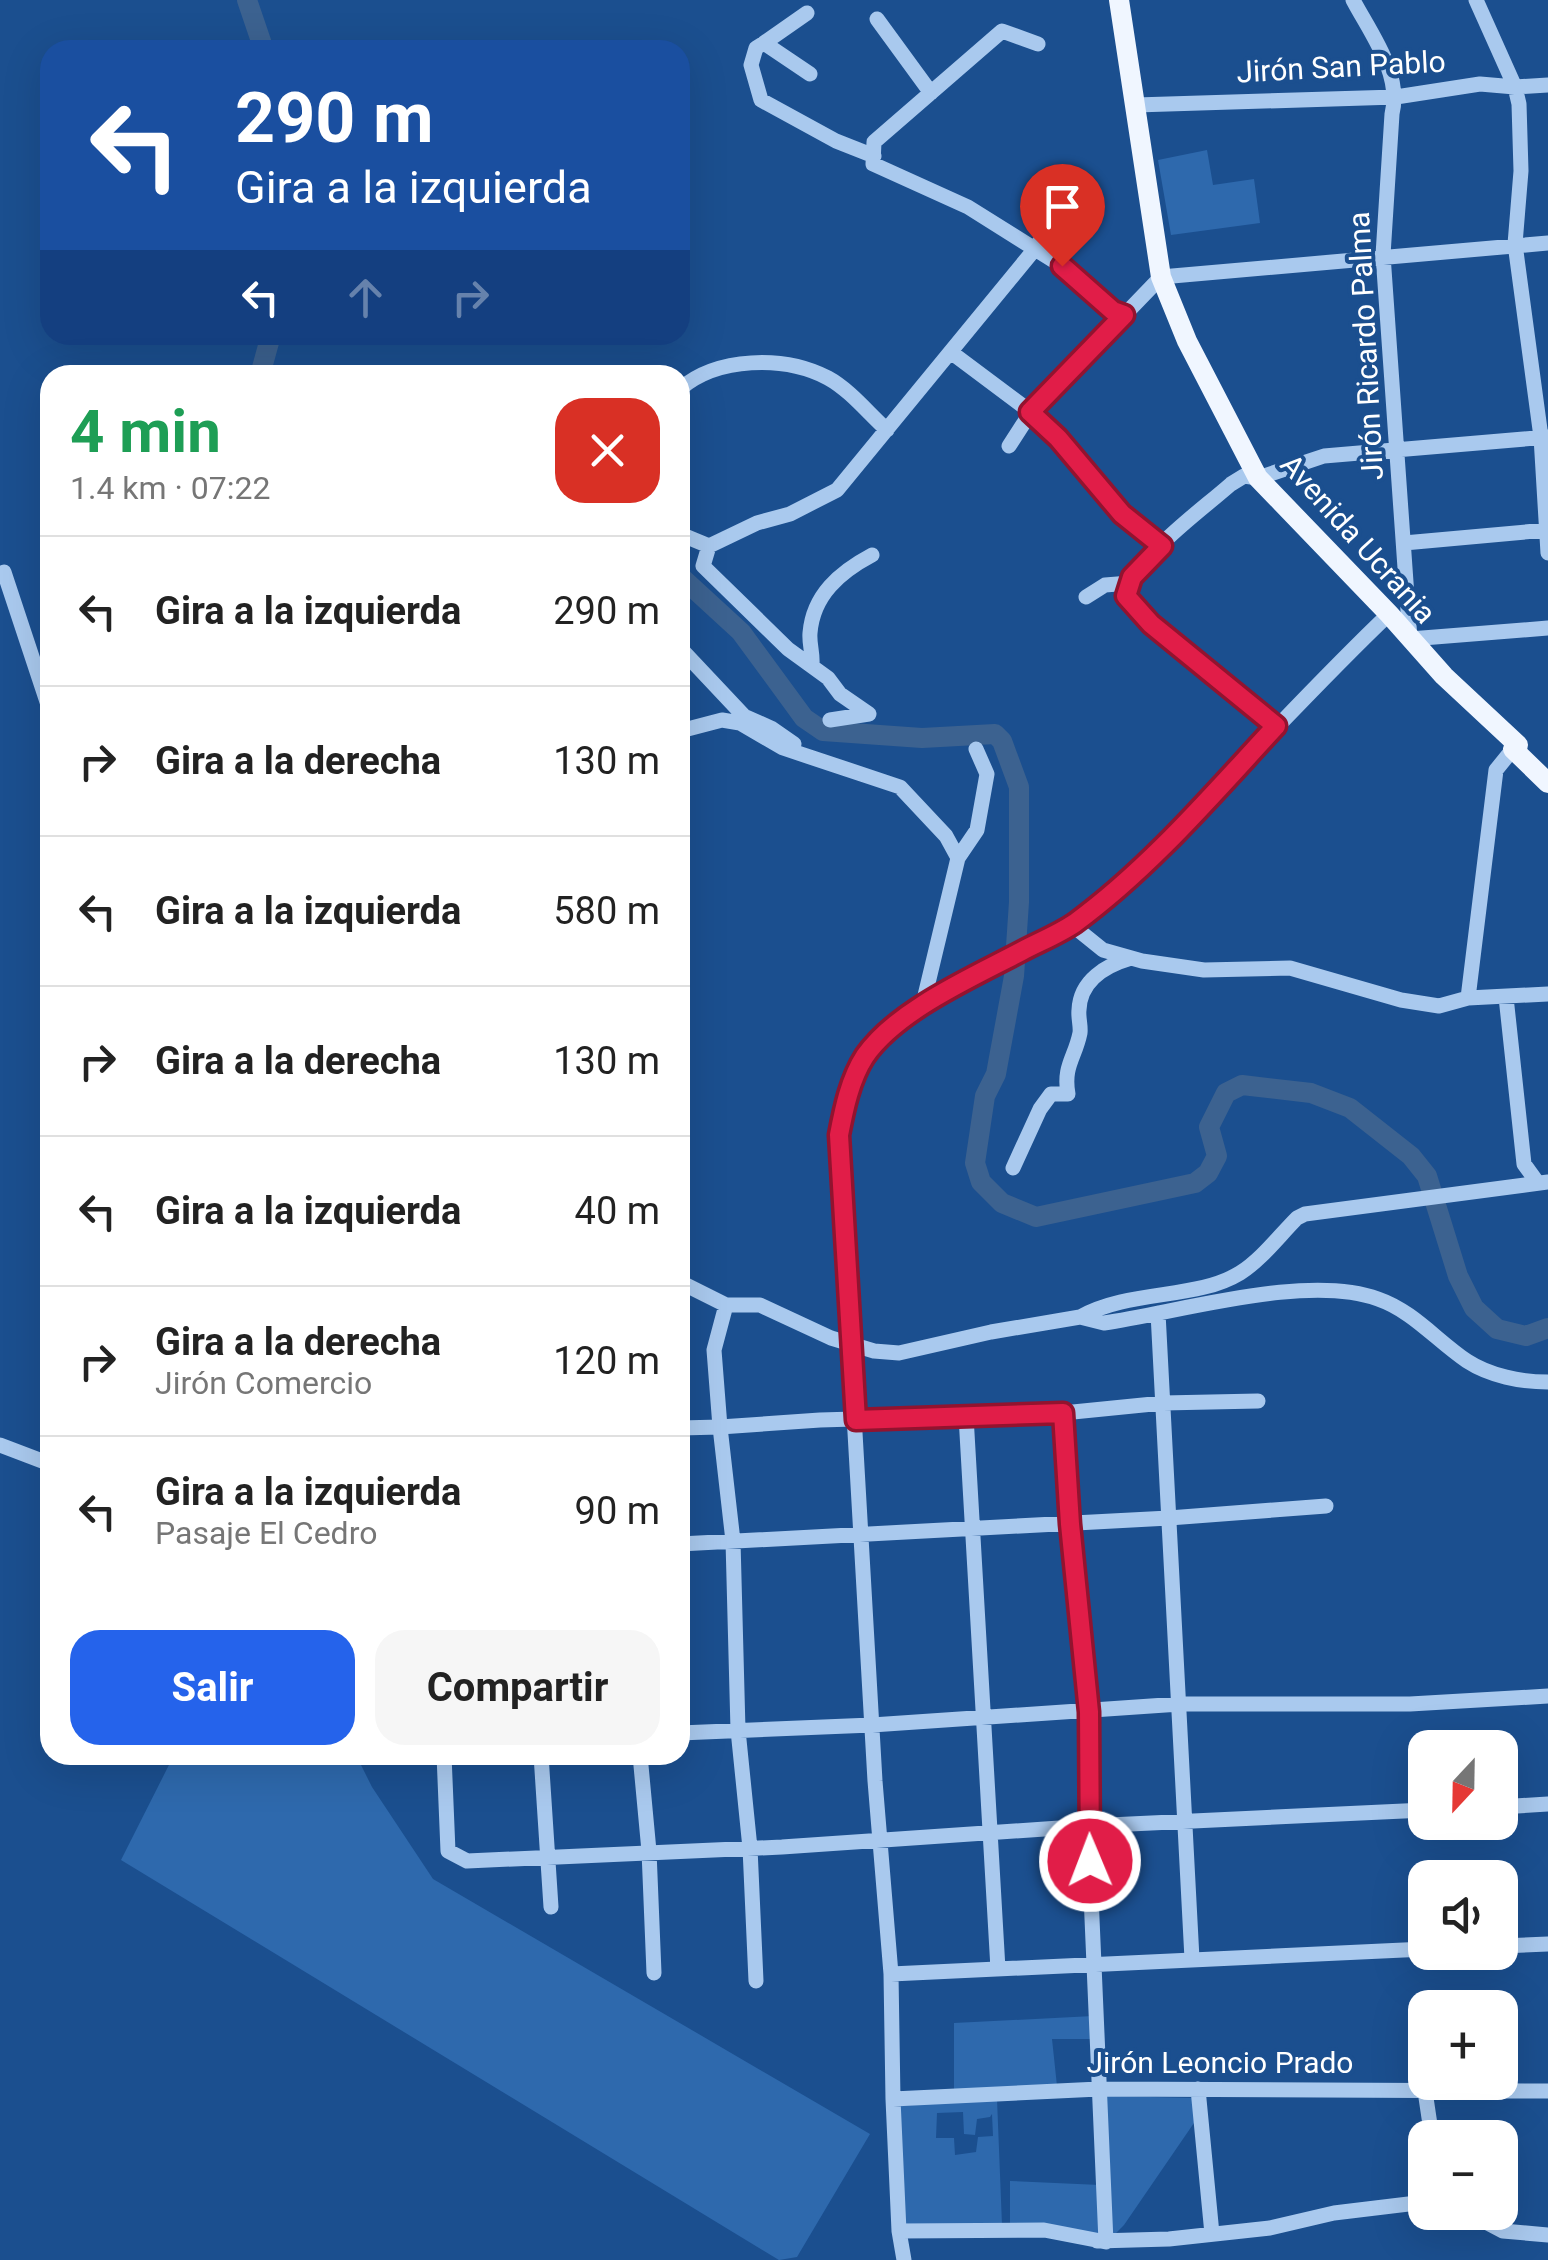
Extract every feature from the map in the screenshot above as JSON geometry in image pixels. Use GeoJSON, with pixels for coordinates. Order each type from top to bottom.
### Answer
{"type":"FeatureCollection","features":[{"type":"Feature","properties":{"kind":"main road","name":"Avenida Ucrania"},"geometry":{"type":"LineString","coordinates":[[1119,0],[1161,278],[1187,340],[1258,478],[1444,676],[1518,744],[1513,749],[1548,783]]}},
{"type":"Feature","properties":{"kind":"street","name":"Jirón Ricardo Palma"},"geometry":{"type":"LineString","coordinates":[[1353,0],[1391,74],[1396,97],[1383,255],[1410,640]]}},
{"type":"Feature","properties":{"kind":"street"},"geometry":{"type":"LineString","coordinates":[[1476,0],[1519,104],[1522,171],[1515,244],[1544,437],[1548,553]]}},
{"type":"Feature","properties":{"kind":"street"},"geometry":{"type":"LineString","coordinates":[[807,12],[756,48],[751,65],[761,100],[968,208],[1062,266],[1113,311],[1124,315]]}},
{"type":"Feature","properties":{"kind":"street"},"geometry":{"type":"LineString","coordinates":[[877,19],[931,92]]}},
{"type":"Feature","properties":{"kind":"street"},"geometry":{"type":"LineString","coordinates":[[873,160],[874,142],[1002,31],[1038,44]]}},
{"type":"Feature","properties":{"kind":"street"},"geometry":{"type":"LineString","coordinates":[[764,43],[810,74]]}},
{"type":"Feature","properties":{"kind":"street","name":"Jirón San Pablo"},"geometry":{"type":"LineString","coordinates":[[1136,104],[1396,97],[1480,84],[1548,85]]}},
{"type":"Feature","properties":{"kind":"street"},"geometry":{"type":"LineString","coordinates":[[830,720],[869,714],[788,649],[703,566],[709,546],[757,523],[790,514],[837,490],[1034,250],[1068,200]]}},
{"type":"Feature","properties":{"kind":"street"},"geometry":{"type":"LineString","coordinates":[[1009,446],[1030,412],[1161,278],[1548,243]]}},
{"type":"Feature","properties":{"kind":"street"},"geometry":{"type":"LineString","coordinates":[[952,352],[1030,412],[1058,438],[1122,514],[1162,546]]}},
{"type":"Feature","properties":{"kind":"street"},"geometry":{"type":"LineString","coordinates":[[690,381],[720,366],[786,366],[831,380],[887,430]]}},
{"type":"Feature","properties":{"kind":"street"},"geometry":{"type":"LineString","coordinates":[[1276,726],[1151,624],[1126,596],[1130,584],[1162,546],[1244,476],[1258,478],[1324,456],[1544,437]]}},
{"type":"Feature","properties":{"kind":"street"},"geometry":{"type":"LineString","coordinates":[[1404,543],[1547,530]]}},
{"type":"Feature","properties":{"kind":"street"},"geometry":{"type":"LineString","coordinates":[[690,538],[709,546]]}},
{"type":"Feature","properties":{"kind":"street"},"geometry":{"type":"LineString","coordinates":[[812,665],[812,619],[820,598],[855,564],[872,555]]}},
{"type":"Feature","properties":{"kind":"street"},"geometry":{"type":"LineString","coordinates":[[4,572],[40,681]]}},
{"type":"Feature","properties":{"kind":"street"},"geometry":{"type":"LineString","coordinates":[[1086,597],[1106,586],[1130,584]]}},
{"type":"Feature","properties":{"kind":"street"},"geometry":{"type":"LineString","coordinates":[[904,2260],[893,2100],[891,1974],[872,1725],[839,1135],[846,1099],[864,1058],[894,1026],[1072,925],[1112,892],[1389,614]]}},
{"type":"Feature","properties":{"kind":"street"},"geometry":{"type":"LineString","coordinates":[[1410,640],[1548,628]]}},
{"type":"Feature","properties":{"kind":"street"},"geometry":{"type":"LineString","coordinates":[[690,659],[744,716],[771,728],[807,757]]}},
{"type":"Feature","properties":{"kind":"street"},"geometry":{"type":"LineString","coordinates":[[690,728],[722,720],[740,723],[807,757],[900,786],[946,836],[958,858]]}},
{"type":"Feature","properties":{"kind":"street"},"geometry":{"type":"LineString","coordinates":[[922,1008],[958,858],[977,830],[987,774],[976,749]]}},
{"type":"Feature","properties":{"kind":"street"},"geometry":{"type":"LineString","coordinates":[[1468,998],[1496,770],[1513,749]]}},
{"type":"Feature","properties":{"kind":"street"},"geometry":{"type":"LineString","coordinates":[[1072,925],[1103,950],[1131,958],[1204,970],[1290,968],[1401,1000],[1440,1006],[1468,998],[1548,994]]}},
{"type":"Feature","properties":{"kind":"street"},"geometry":{"type":"LineString","coordinates":[[1013,1168],[1051,1094],[1068,1094],[1064,1075],[1080,1032],[1078,1004],[1106,965],[1131,958]]}},
{"type":"Feature","properties":{"kind":"street"},"geometry":{"type":"LineString","coordinates":[[1506,997],[1524,1164],[1542,1182]]}},
{"type":"Feature","properties":{"kind":"street"},"geometry":{"type":"LineString","coordinates":[[690,1287],[726,1305],[760,1305],[852,1346],[899,1353],[1080,1317],[1104,1304],[1217,1284],[1259,1258],[1297,1218],[1542,1182]]}},
{"type":"Feature","properties":{"kind":"street"},"geometry":{"type":"LineString","coordinates":[[1080,1317],[1104,1323],[1298,1291],[1346,1290],[1381,1300],[1411,1316],[1469,1362],[1526,1382],[1548,1382]]}},
{"type":"Feature","properties":{"kind":"street"},"geometry":{"type":"LineString","coordinates":[[726,1305],[714,1350],[733,1541],[738,1730],[750,1848],[756,1981]]}},
{"type":"Feature","properties":{"kind":"street"},"geometry":{"type":"LineString","coordinates":[[1158,1313],[1192,1958]]}},
{"type":"Feature","properties":{"kind":"street"},"geometry":{"type":"LineString","coordinates":[[690,1428],[1258,1401]]}},
{"type":"Feature","properties":{"kind":"street"},"geometry":{"type":"LineString","coordinates":[[1063,1413],[1089,1712],[1088,1826],[1106,2242]]}},
{"type":"Feature","properties":{"kind":"street"},"geometry":{"type":"LineString","coordinates":[[966,1416],[998,1968]]}},
{"type":"Feature","properties":{"kind":"street"},"geometry":{"type":"LineString","coordinates":[[0,1444],[40,1460]]}},
{"type":"Feature","properties":{"kind":"street"},"geometry":{"type":"LineString","coordinates":[[690,1543],[1326,1506]]}},
{"type":"Feature","properties":{"kind":"street"},"geometry":{"type":"LineString","coordinates":[[690,1732],[872,1725],[1180,1704],[1410,1704],[1548,1696]]}},
{"type":"Feature","properties":{"kind":"street"},"geometry":{"type":"LineString","coordinates":[[444,1765],[448,1851],[467,1861],[1408,1811]]}},
{"type":"Feature","properties":{"kind":"street"},"geometry":{"type":"LineString","coordinates":[[541,1765],[552,1906]]}},
{"type":"Feature","properties":{"kind":"street"},"geometry":{"type":"LineString","coordinates":[[641,1765],[654,1973]]}},
{"type":"Feature","properties":{"kind":"street"},"geometry":{"type":"LineString","coordinates":[[1518,1806],[1548,1804]]}},
{"type":"Feature","properties":{"kind":"street"},"geometry":{"type":"LineString","coordinates":[[1518,1945],[1548,1944]]}},
{"type":"Feature","properties":{"kind":"street"},"geometry":{"type":"LineString","coordinates":[[891,1974],[1408,1950]]}},
{"type":"Feature","properties":{"kind":"street","name":"Jirón Leoncio Prado"},"geometry":{"type":"LineString","coordinates":[[893,2100],[1099,2089],[1408,2090]]}},
{"type":"Feature","properties":{"kind":"street"},"geometry":{"type":"LineString","coordinates":[[1198,2089],[1212,2234]]}},
{"type":"Feature","properties":{"kind":"street","name":"Jirón Leoncio Prado"},"geometry":{"type":"LineString","coordinates":[[1518,2091],[1548,2091]]}},
{"type":"Feature","properties":{"kind":"street"},"geometry":{"type":"LineString","coordinates":[[899,2231],[1044,2230],[1106,2242],[1270,2228],[1334,2213],[1408,2204]]}},
{"type":"Feature","properties":{"kind":"street"},"geometry":{"type":"LineString","coordinates":[[1501,2230],[1548,2235]]}},
{"type":"Feature","properties":{"kind":"shaded area"},"geometry":{"type":"Polygon","coordinates":[[[1207,150],[1213,185],[1254,179],[1260,223],[1171,235],[1158,160],[1207,150]]]}},
{"type":"Feature","properties":{"kind":"shaded area"},"geometry":{"type":"Polygon","coordinates":[[[169,1765],[361,1765],[433,1879],[870,2134],[797,2257],[779,2260],[121,1860],[169,1765]]]}},
{"type":"Feature","properties":{"kind":"shaded area"},"geometry":{"type":"Polygon","coordinates":[[[1093,2016],[1093,2039],[1052,2039],[1057,2086],[954,2091],[954,2023],[1093,2016]]]}},
{"type":"Feature","properties":{"kind":"shaded area"},"geometry":{"type":"Polygon","coordinates":[[[1106,2096],[1196,2098],[1196,2120],[1124,2225],[1110,2239],[1106,2096]]]}},
{"type":"Feature","properties":{"kind":"shaded area"},"geometry":{"type":"Polygon","coordinates":[[[997,2099],[1002,2225],[904,2227],[900,2106],[997,2099]],[[963,2112],[937,2113],[936,2138],[954,2138],[955,2155],[976,2152],[978,2137],[993,2136],[992,2114],[977,2119],[975,2135],[964,2134],[963,2112]]]}},
{"type":"Feature","properties":{"kind":"shaded area"},"geometry":{"type":"Polygon","coordinates":[[[1010,2181],[1100,2185],[1102,2238],[1010,2228],[1010,2181]]]}},
{"type":"Feature","properties":{"kind":"waterway"},"geometry":{"type":"LineString","coordinates":[[247,0],[261,40]]}},
{"type":"Feature","properties":{"kind":"waterway"},"geometry":{"type":"LineString","coordinates":[[263,365],[268,345]]}},
{"type":"Feature","properties":{"kind":"waterway"},"geometry":{"type":"LineString","coordinates":[[690,585],[741,632],[804,718],[823,731],[922,738],[995,734],[1002,741],[1019,787],[1019,902],[1014,976],[996,1074],[985,1096],[975,1163],[981,1182],[1002,1203],[1036,1217],[1195,1183],[1208,1173],[1217,1156],[1209,1127],[1226,1093],[1242,1085],[1311,1093],[1350,1108],[1411,1156],[1427,1176],[1458,1276],[1474,1308],[1497,1329],[1526,1336],[1548,1328]]}},
{"type":"Feature","properties":{"kind":"route"},"geometry":{"type":"LineString","coordinates":[[1062,266],[1113,311],[1124,315],[1030,412],[1058,438],[1122,514],[1162,546],[1132,577],[1126,596],[1151,624],[1276,726],[1198,809],[1072,925],[894,1026],[864,1058],[846,1099],[839,1135],[856,1420],[1063,1413],[1089,1712],[1090,1861]]}}]}
